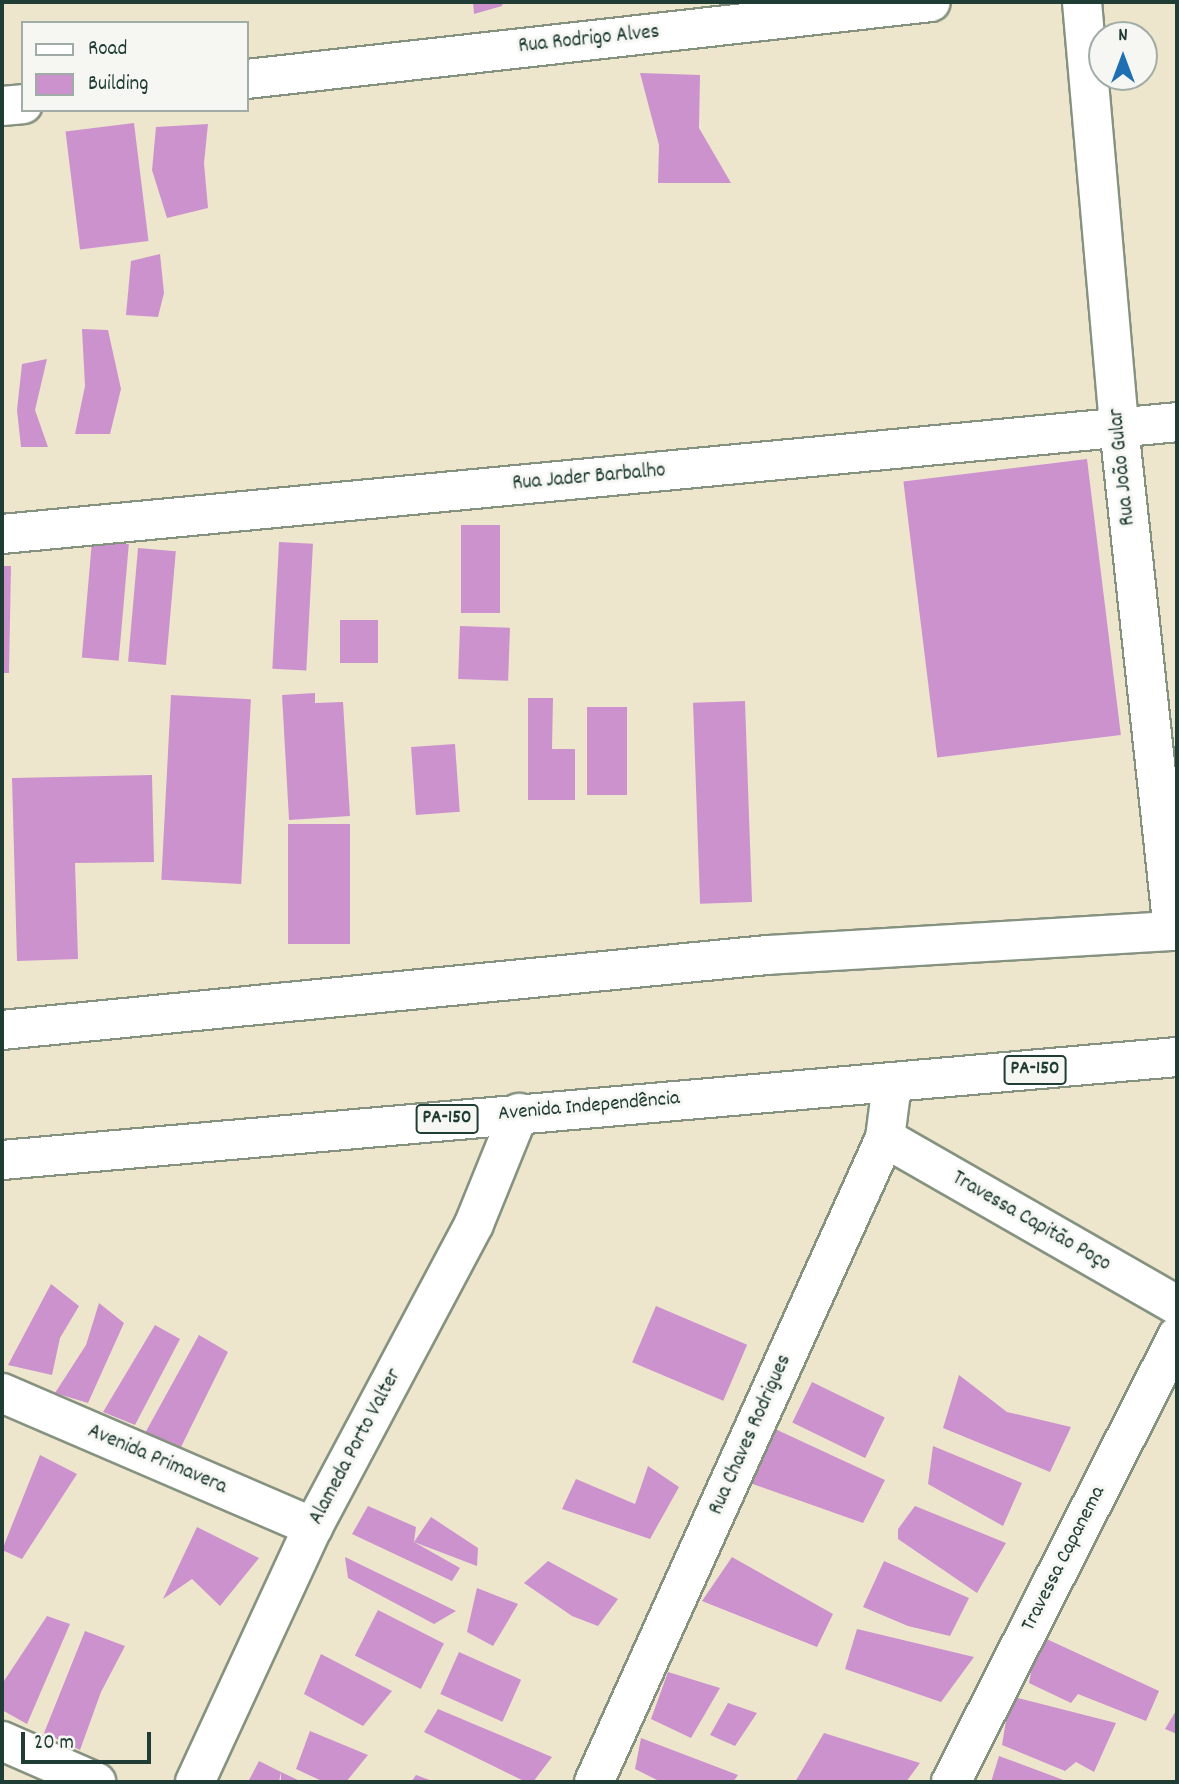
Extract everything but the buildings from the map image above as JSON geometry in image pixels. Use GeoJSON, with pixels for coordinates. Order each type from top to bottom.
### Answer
{"type":"FeatureCollection","features":[{"type":"Feature","properties":{"kind":"street","name":"Rua Rodrigo Alves"},"geometry":{"type":"LineString","coordinates":[[248,79],[931,2]]}},
{"type":"Feature","properties":{"kind":"street","name":"Rua João Gular"},"geometry":{"type":"LineString","coordinates":[[1082,2],[1119,427],[1175,931]]}},
{"type":"Feature","properties":{"kind":"street"},"geometry":{"type":"LineString","coordinates":[[2,106],[21,104]]}},
{"type":"Feature","properties":{"kind":"street","name":"Rua Jader Barbalho"},"geometry":{"type":"LineString","coordinates":[[2,534],[1177,422]]}},
{"type":"Feature","properties":{"kind":"street"},"geometry":{"type":"LineString","coordinates":[[2,1030],[767,955],[1175,931]]}},
{"type":"Feature","properties":{"kind":"street","name":"Avenida Independência"},"geometry":{"type":"LineString","coordinates":[[2,1160],[1177,1057]]}},
{"type":"Feature","properties":{"kind":"street","name":"Rua Chaves Rodrigues"},"geometry":{"type":"LineString","coordinates":[[594,1782],[885,1139],[892,1084]]}},
{"type":"Feature","properties":{"kind":"street","name":"Alameda Porto Valter"},"geometry":{"type":"LineString","coordinates":[[195,1782],[313,1527],[474,1224],[519,1113]]}},
{"type":"Feature","properties":{"kind":"street","name":"Travessa Capitão Poço"},"geometry":{"type":"LineString","coordinates":[[885,1139],[1177,1305]]}},
{"type":"Feature","properties":{"kind":"street","name":"Travessa Capanema"},"geometry":{"type":"LineString","coordinates":[[951,1782],[1177,1336]]}},
{"type":"Feature","properties":{"kind":"street","name":"Avenida Primavera"},"geometry":{"type":"LineString","coordinates":[[2,1393],[313,1527]]}},
{"type":"Feature","properties":{"kind":"street"},"geometry":{"type":"LineString","coordinates":[[2,1741],[96,1782]]}}]}
